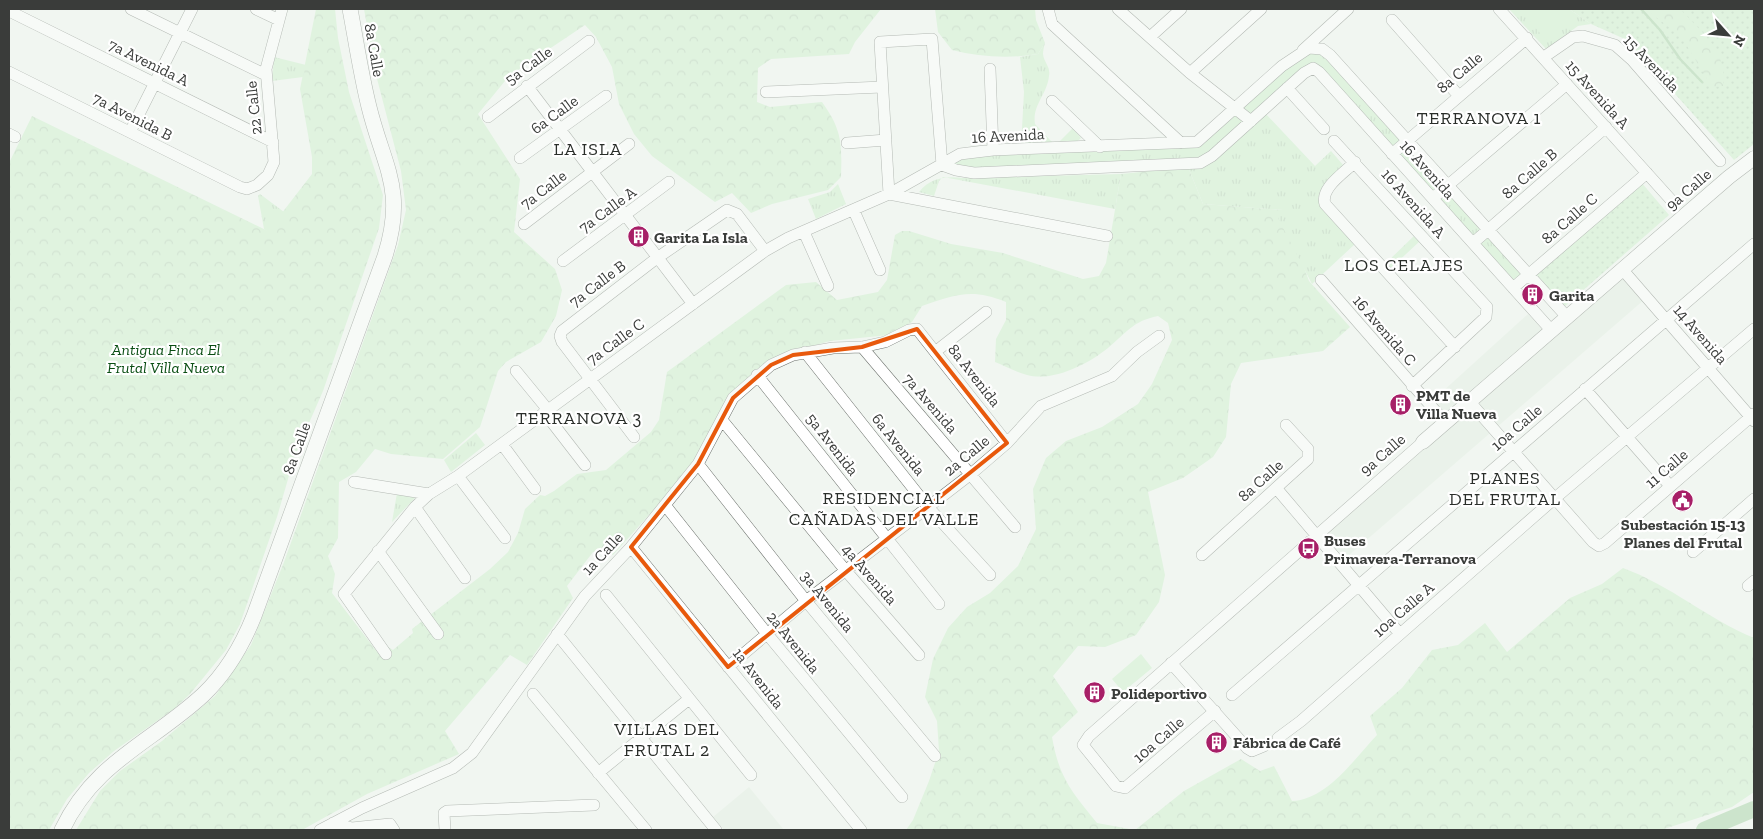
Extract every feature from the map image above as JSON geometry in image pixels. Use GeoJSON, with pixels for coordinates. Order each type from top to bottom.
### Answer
{"type":"FeatureCollection","features":[{"type":"Feature","properties":{"kind":"main road","name":"8a Calle"},"geometry":{"type":"LineString","coordinates":[[62,830],[76,803],[98,777],[203,694],[225,670],[242,643],[254,616],[385,256],[393,225],[394,191],[388,166],[368,106],[350,9]]}},
{"type":"Feature","properties":{"kind":"street"},"geometry":{"type":"LineString","coordinates":[[131,9],[266,75]]}},
{"type":"Feature","properties":{"kind":"street"},"geometry":{"type":"LineString","coordinates":[[130,132],[192,9]]}},
{"type":"Feature","properties":{"kind":"street"},"geometry":{"type":"LineString","coordinates":[[256,9],[281,14]]}},
{"type":"Feature","properties":{"kind":"street"},"geometry":{"type":"LineString","coordinates":[[1048,9],[1052,24],[1181,143]]}},
{"type":"Feature","properties":{"kind":"street"},"geometry":{"type":"LineString","coordinates":[[1118,9],[1190,73],[1251,121]]}},
{"type":"Feature","properties":{"kind":"street"},"geometry":{"type":"LineString","coordinates":[[1150,37],[1181,9]]}},
{"type":"Feature","properties":{"kind":"street"},"geometry":{"type":"LineString","coordinates":[[1190,73],[1262,9]]}},
{"type":"Feature","properties":{"kind":"street"},"geometry":{"type":"LineString","coordinates":[[1301,51],[1348,9]]}},
{"type":"Feature","properties":{"kind":"street","name":"15 Avenida A"},"geometry":{"type":"LineString","coordinates":[[1499,9],[1672,201]]}},
{"type":"Feature","properties":{"kind":"street","name":"7a Avenida A"},"geometry":{"type":"LineString","coordinates":[[9,11],[273,142]]}},
{"type":"Feature","properties":{"kind":"street","name":"22 Calle"},"geometry":{"type":"LineString","coordinates":[[243,188],[257,186],[270,171],[274,158],[266,75],[268,54],[281,14]]}},
{"type":"Feature","properties":{"kind":"street"},"geometry":{"type":"LineString","coordinates":[[1392,20],[1458,96]]}},
{"type":"Feature","properties":{"kind":"street","name":"15 Avenida"},"geometry":{"type":"LineString","coordinates":[[1544,57],[1573,37],[1583,36],[1615,45],[1632,60],[1720,161]]}},
{"type":"Feature","properties":{"kind":"street","name":"8a Calle"},"geometry":{"type":"LineString","coordinates":[[1392,154],[1527,38]]}},
{"type":"Feature","properties":{"kind":"street"},"geometry":{"type":"LineString","coordinates":[[942,165],[932,39],[880,42],[889,194],[1107,236]]}},
{"type":"Feature","properties":{"kind":"street","name":"5a Calle"},"geometry":{"type":"LineString","coordinates":[[488,117],[527,86],[589,42]]}},
{"type":"Feature","properties":{"kind":"street","name":"16 Avenida"},"geometry":{"type":"LineString","coordinates":[[942,165],[960,154],[993,150],[1100,147],[1181,143],[1201,140],[1301,51],[1316,47],[1327,53],[1566,317]]}},
{"type":"Feature","properties":{"kind":"street"},"geometry":{"type":"LineString","coordinates":[[990,69],[993,150]]}},
{"type":"Feature","properties":{"kind":"street","name":"16 Avenida"},"geometry":{"type":"LineString","coordinates":[[942,165],[974,173],[1197,164],[1212,156],[1309,69],[1317,70],[1551,330]]}},
{"type":"Feature","properties":{"kind":"street","name":"7a Avenida B"},"geometry":{"type":"LineString","coordinates":[[9,72],[243,188]]}},
{"type":"Feature","properties":{"kind":"street"},"geometry":{"type":"LineString","coordinates":[[1433,198],[1567,84]]}},
{"type":"Feature","properties":{"kind":"street"},"geometry":{"type":"LineString","coordinates":[[527,86],[693,304]]}},
{"type":"Feature","properties":{"kind":"street"},"geometry":{"type":"LineString","coordinates":[[766,92],[882,86]]}},
{"type":"Feature","properties":{"kind":"street"},"geometry":{"type":"LineString","coordinates":[[1287,88],[1324,129]]}},
{"type":"Feature","properties":{"kind":"street","name":"6a Calle"},"geometry":{"type":"LineString","coordinates":[[520,158],[606,96]]}},
{"type":"Feature","properties":{"kind":"street"},"geometry":{"type":"LineString","coordinates":[[1052,101],[1100,147]]}},
{"type":"Feature","properties":{"kind":"street","name":"8a Calle B"},"geometry":{"type":"LineString","coordinates":[[1473,243],[1606,127]]}},
{"type":"Feature","properties":{"kind":"street"},"geometry":{"type":"LineString","coordinates":[[847,143],[886,140]]}},
{"type":"Feature","properties":{"kind":"street","name":"16 Avenida A"},"geometry":{"type":"LineString","coordinates":[[1334,141],[1487,307],[1486,317],[1454,347]]}},
{"type":"Feature","properties":{"kind":"street","name":"7a Calle"},"geometry":{"type":"LineString","coordinates":[[524,224],[629,144]]}},
{"type":"Feature","properties":{"kind":"street","name":"9a Calle"},"geometry":{"type":"LineString","coordinates":[[1121,789],[1116,786],[1083,743],[1171,663],[1469,401],[1754,158]]}},
{"type":"Feature","properties":{"kind":"street"},"geometry":{"type":"LineString","coordinates":[[1355,162],[1328,189],[1323,199],[1328,209],[1454,347],[1412,386]]}},
{"type":"Feature","properties":{"kind":"street","name":"7a Calle C"},"geometry":{"type":"LineString","coordinates":[[386,654],[344,594],[415,507],[430,494],[458,476],[765,251],[889,194],[942,165]]}},
{"type":"Feature","properties":{"kind":"street","name":"8a Calle C"},"geometry":{"type":"LineString","coordinates":[[1513,288],[1647,173]]}},
{"type":"Feature","properties":{"kind":"street","name":"7a Calle A"},"geometry":{"type":"LineString","coordinates":[[563,261],[669,182]]}},
{"type":"Feature","properties":{"kind":"street","name":"7a Calle B"},"geometry":{"type":"LineString","coordinates":[[590,378],[562,342],[560,334],[565,328],[657,258],[724,211],[730,209],[737,214],[765,251]]}},
{"type":"Feature","properties":{"kind":"street"},"geometry":{"type":"LineString","coordinates":[[854,211],[880,270]]}},
{"type":"Feature","properties":{"kind":"street"},"geometry":{"type":"LineString","coordinates":[[804,232],[828,286]]}},
{"type":"Feature","properties":{"kind":"street","name":"10a Calle"},"geometry":{"type":"LineString","coordinates":[[1232,695],[1754,244]]}},
{"type":"Feature","properties":{"kind":"street","name":"14 Avenida"},"geometry":{"type":"LineString","coordinates":[[1622,269],[1753,418]]}},
{"type":"Feature","properties":{"kind":"street","name":"16 Avenida C"},"geometry":{"type":"LineString","coordinates":[[1321,280],[1445,422]]}},
{"type":"Feature","properties":{"kind":"street"},"geometry":{"type":"LineString","coordinates":[[935,352],[986,312]]}},
{"type":"Feature","properties":{"kind":"street","name":"8a Avenida"},"geometry":{"type":"LineString","coordinates":[[916,329],[1007,443]]}},
{"type":"Feature","properties":{"kind":"street","name":"1a Calle"},"geometry":{"type":"LineString","coordinates":[[320,830],[436,776],[467,758],[482,742],[585,596],[631,547],[698,464],[733,398],[757,375],[780,360],[805,352],[832,348],[862,348],[885,342],[908,330],[916,329]]}},
{"type":"Feature","properties":{"kind":"street","name":"10a Calle A"},"geometry":{"type":"LineString","coordinates":[[1278,738],[1301,721],[1554,499],[1754,329]]}},
{"type":"Feature","properties":{"kind":"street","name":"2a Calle"},"geometry":{"type":"LineString","coordinates":[[728,667],[806,601],[971,474],[1007,443],[1041,406],[1112,376],[1137,352],[1159,336]]}},
{"type":"Feature","properties":{"kind":"street","name":"7a Avenida"},"geometry":{"type":"LineString","coordinates":[[862,348],[1015,527]]}},
{"type":"Feature","properties":{"kind":"street","name":"6a Avenida"},"geometry":{"type":"LineString","coordinates":[[805,352],[928,506],[990,576]]}},
{"type":"Feature","properties":{"kind":"street"},"geometry":{"type":"LineString","coordinates":[[516,371],[585,465]]}},
{"type":"Feature","properties":{"kind":"street","name":"5a Avenida"},"geometry":{"type":"LineString","coordinates":[[757,375],[940,604]]}},
{"type":"Feature","properties":{"kind":"street"},"geometry":{"type":"LineString","coordinates":[[590,378],[634,437]]}},
{"type":"Feature","properties":{"kind":"street"},"geometry":{"type":"LineString","coordinates":[[1585,389],[1670,486]]}},
{"type":"Feature","properties":{"kind":"street"},"geometry":{"type":"LineString","coordinates":[[1469,401],[1554,499]]}},
{"type":"Feature","properties":{"kind":"street","name":"11 Calle"},"geometry":{"type":"LineString","coordinates":[[1554,499],[1593,542],[1599,546],[1604,544],[1670,486],[1753,418]]}},
{"type":"Feature","properties":{"kind":"street","name":"4a Avenida"},"geometry":{"type":"LineString","coordinates":[[722,420],[846,571],[919,655]]}},
{"type":"Feature","properties":{"kind":"street","name":"8a Calle"},"geometry":{"type":"LineString","coordinates":[[1202,555],[1305,463],[1309,456],[1308,450],[1286,425]]}},
{"type":"Feature","properties":{"kind":"street"},"geometry":{"type":"LineString","coordinates":[[502,444],[535,489]]}},
{"type":"Feature","properties":{"kind":"street","name":"3a Avenida"},"geometry":{"type":"LineString","coordinates":[[698,464],[806,601],[936,756]]}},
{"type":"Feature","properties":{"kind":"street"},"geometry":{"type":"LineString","coordinates":[[458,476],[505,538]]}},
{"type":"Feature","properties":{"kind":"street"},"geometry":{"type":"LineString","coordinates":[[354,482],[430,494]]}},
{"type":"Feature","properties":{"kind":"street"},"geometry":{"type":"LineString","coordinates":[[1276,489],[1400,634]]}},
{"type":"Feature","properties":{"kind":"street"},"geometry":{"type":"LineString","coordinates":[[1693,552],[1754,499]]}},
{"type":"Feature","properties":{"kind":"street","name":"2a Avenida"},"geometry":{"type":"LineString","coordinates":[[665,505],[768,635],[902,797]]}},
{"type":"Feature","properties":{"kind":"street"},"geometry":{"type":"LineString","coordinates":[[415,507],[465,578]]}},
{"type":"Feature","properties":{"kind":"street","name":"1a Avenida"},"geometry":{"type":"LineString","coordinates":[[631,547],[860,830]]}},
{"type":"Feature","properties":{"kind":"street"},"geometry":{"type":"LineString","coordinates":[[378,551],[438,634]]}},
{"type":"Feature","properties":{"kind":"street"},"geometry":{"type":"LineString","coordinates":[[606,595],[751,775]]}},
{"type":"Feature","properties":{"kind":"street"},"geometry":{"type":"LineString","coordinates":[[557,634],[716,830]]}},
{"type":"Feature","properties":{"kind":"street"},"geometry":{"type":"LineString","coordinates":[[1171,663],[1250,750],[1256,750],[1264,746]]}},
{"type":"Feature","properties":{"kind":"street"},"geometry":{"type":"LineString","coordinates":[[534,694],[646,830]]}},
{"type":"Feature","properties":{"kind":"street"},"geometry":{"type":"LineString","coordinates":[[598,773],[689,699]]}},
{"type":"Feature","properties":{"kind":"street","name":"10a Calle"},"geometry":{"type":"LineString","coordinates":[[1121,789],[1128,786],[1215,711]]}},
{"type":"Feature","properties":{"kind":"street"},"geometry":{"type":"LineString","coordinates":[[445,830],[444,813],[447,811],[594,806]]}},
{"type":"Feature","properties":{"kind":"street"},"geometry":{"type":"LineString","coordinates":[[333,823],[352,828],[390,824],[394,830]]}},
{"type":"Feature","properties":{"kind":"highlighted area"},"geometry":{"type":"Polygon","coordinates":[[[917,329],[1007,443],[728,667],[631,547],[698,464],[733,398],[771,365],[793,355],[862,347],[917,329]]]}},
{"type":"Feature","properties":{"kind":"shaded area"},"geometry":{"type":"Polygon","coordinates":[[[1623,273],[1645,299],[1341,562],[1319,537],[1623,273]]]}},
{"type":"Feature","properties":{"kind":"shaded area"},"geometry":{"type":"Polygon","coordinates":[[[1528,314],[1544,331],[1446,419],[1431,402],[1528,314]]]}},
{"type":"Feature","properties":{"kind":"shaded area"},"geometry":{"type":"Polygon","coordinates":[[[749,787],[784,830],[724,830],[713,817],[749,787]]]}},
{"type":"Feature","properties":{"kind":"green space","name":"Antigua Finca El Frutal Villa Nueva"},"geometry":{"type":"Polygon","coordinates":[[[316,9],[335,9],[338,38],[349,92],[383,195],[379,228],[323,391],[295,455],[277,517],[240,624],[226,650],[190,694],[174,709],[114,751],[89,773],[67,799],[49,830],[9,830],[9,163],[32,116],[268,231],[312,174],[312,157],[300,89],[316,9]]]}},
{"type":"Feature","properties":{"kind":"green space"},"geometry":{"type":"Polygon","coordinates":[[[364,9],[881,9],[855,42],[849,54],[771,59],[758,68],[757,102],[770,107],[822,102],[837,129],[841,146],[841,177],[828,190],[772,204],[751,213],[732,193],[715,202],[652,156],[634,134],[619,104],[612,67],[596,37],[585,25],[509,76],[478,114],[520,179],[514,232],[555,269],[562,290],[556,316],[541,342],[506,362],[498,371],[480,427],[443,459],[391,454],[375,449],[356,472],[339,482],[338,538],[328,556],[335,574],[332,593],[378,653],[388,647],[393,650],[413,633],[412,629],[490,569],[508,552],[518,533],[525,509],[540,495],[545,496],[554,491],[577,474],[606,470],[651,432],[659,420],[667,372],[786,285],[816,282],[837,300],[878,292],[887,280],[895,235],[902,231],[909,231],[951,244],[1003,253],[1083,279],[1099,276],[1106,263],[1121,174],[1188,167],[1203,204],[1283,210],[1309,281],[1350,327],[1323,351],[1241,363],[1231,384],[1226,437],[1213,457],[1183,478],[1148,492],[1165,575],[1159,602],[1136,635],[1105,647],[1078,646],[1053,676],[1078,712],[1052,737],[1058,763],[1068,784],[1097,823],[1135,830],[906,830],[913,820],[939,751],[937,721],[925,697],[933,659],[948,628],[967,607],[990,593],[1018,566],[1036,529],[1033,489],[1046,458],[1066,441],[1102,427],[1138,404],[1152,384],[1172,340],[1168,323],[1158,316],[1149,318],[1136,324],[1108,348],[1081,365],[1059,374],[1037,377],[1027,375],[995,362],[996,339],[1006,320],[1006,302],[984,295],[964,294],[944,298],[922,306],[912,322],[889,335],[830,341],[798,350],[749,379],[700,458],[613,555],[593,552],[567,586],[573,598],[527,665],[510,655],[445,731],[459,754],[367,794],[302,830],[76,830],[100,791],[120,771],[162,741],[215,696],[251,645],[284,562],[398,245],[406,210],[401,171],[375,71],[364,9]]]}},
{"type":"Feature","properties":{"kind":"green space"},"geometry":{"type":"Polygon","coordinates":[[[935,9],[1035,9],[1036,20],[1045,43],[1038,54],[1005,57],[984,56],[952,50],[938,32],[935,9]]]}},
{"type":"Feature","properties":{"kind":"green space"},"geometry":{"type":"Polygon","coordinates":[[[1509,9],[1569,9],[1591,24],[1578,26],[1546,49],[1509,9]]]}},
{"type":"Feature","properties":{"kind":"green space"},"geometry":{"type":"Polygon","coordinates":[[[1519,9],[1554,9],[1566,22],[1546,40],[1519,9]]]}},
{"type":"Feature","properties":{"kind":"green space"},"geometry":{"type":"Polygon","coordinates":[[[1569,9],[1754,10],[1754,144],[1734,160],[1627,40],[1591,24],[1569,9]]]}},
{"type":"Feature","properties":{"kind":"green space"},"geometry":{"type":"Polygon","coordinates":[[[1645,9],[1680,9],[1712,43],[1721,63],[1723,86],[1712,87],[1681,36],[1645,9]]]}},
{"type":"Feature","properties":{"kind":"green space"},"geometry":{"type":"Polygon","coordinates":[[[1045,43],[1043,54],[1049,70],[1049,76],[1046,89],[1036,111],[1035,124],[1051,141],[1057,144],[1073,128],[1081,138],[1062,145],[1021,146],[1024,92],[1020,57],[1038,54],[1045,43]]]}},
{"type":"Feature","properties":{"kind":"green space"},"geometry":{"type":"Polygon","coordinates":[[[1305,51],[1321,51],[1405,140],[1393,152],[1317,68],[1253,117],[1240,106],[1305,51]]]}},
{"type":"Feature","properties":{"kind":"green space"},"geometry":{"type":"Polygon","coordinates":[[[274,57],[306,65],[303,77],[272,81],[274,57]]]}},
{"type":"Feature","properties":{"kind":"green space"},"geometry":{"type":"Polygon","coordinates":[[[1236,109],[1251,121],[1204,161],[975,173],[947,161],[954,157],[1193,143],[1236,109]]]}},
{"type":"Feature","properties":{"kind":"green space"},"geometry":{"type":"Polygon","coordinates":[[[1264,112],[1315,166],[1331,151],[1344,166],[1324,186],[1318,198],[1322,209],[1355,244],[1312,284],[1278,218],[1283,210],[1203,204],[1188,167],[1264,112]]]}},
{"type":"Feature","properties":{"kind":"green space"},"geometry":{"type":"Polygon","coordinates":[[[1408,143],[1445,184],[1432,196],[1395,155],[1408,143]]]}},
{"type":"Feature","properties":{"kind":"green space"},"geometry":{"type":"Polygon","coordinates":[[[1121,174],[1115,209],[946,178],[951,177],[1121,174]]]}},
{"type":"Feature","properties":{"kind":"green space"},"geometry":{"type":"Polygon","coordinates":[[[942,178],[939,181],[934,196],[919,192],[929,183],[942,178]]]}},
{"type":"Feature","properties":{"kind":"green space"},"geometry":{"type":"Polygon","coordinates":[[[1641,182],[1669,215],[1564,307],[1535,274],[1641,182]]]}},
{"type":"Feature","properties":{"kind":"green space"},"geometry":{"type":"Polygon","coordinates":[[[838,184],[846,204],[816,219],[808,199],[830,192],[838,184]]]}},
{"type":"Feature","properties":{"kind":"green space"},"geometry":{"type":"Polygon","coordinates":[[[1449,188],[1484,229],[1471,240],[1435,200],[1449,188]]]}},
{"type":"Feature","properties":{"kind":"green space"},"geometry":{"type":"Polygon","coordinates":[[[260,194],[284,212],[268,232],[264,229],[258,196],[260,194]]]}},
{"type":"Feature","properties":{"kind":"green space"},"geometry":{"type":"Polygon","coordinates":[[[1488,233],[1525,274],[1512,286],[1475,244],[1488,233]]]}},
{"type":"Feature","properties":{"kind":"green space"},"geometry":{"type":"Polygon","coordinates":[[[1415,235],[1420,241],[1391,268],[1386,263],[1415,235]]]}},
{"type":"Feature","properties":{"kind":"green space"},"geometry":{"type":"Polygon","coordinates":[[[476,433],[485,445],[451,472],[444,460],[476,433]]]}},
{"type":"Feature","properties":{"kind":"green space"},"geometry":{"type":"Polygon","coordinates":[[[397,493],[416,497],[392,522],[397,493]]]}},
{"type":"Feature","properties":{"kind":"green space"},"geometry":{"type":"Polygon","coordinates":[[[1623,568],[1657,583],[1754,638],[1754,792],[1732,807],[1661,830],[1135,830],[1184,791],[1241,759],[1260,771],[1274,766],[1292,801],[1305,799],[1317,794],[1350,766],[1377,735],[1370,716],[1402,688],[1432,650],[1458,645],[1485,623],[1507,652],[1570,598],[1602,584],[1623,568]]]}},
{"type":"Feature","properties":{"kind":"green space"},"geometry":{"type":"Polygon","coordinates":[[[1141,654],[1152,668],[1123,692],[1112,679],[1141,654]]]}},
{"type":"Feature","properties":{"kind":"waterway"},"geometry":{"type":"LineString","coordinates":[[1641,9],[1660,30],[1680,59],[1702,82]]}},
{"type":"Feature","properties":{"kind":"waterway"},"geometry":{"type":"LineString","coordinates":[[1704,830],[1754,809]]}},
{"type":"Feature","properties":{"kind":"place","name":"Garita La Isla"},"geometry":{"type":"Point","coordinates":[638,237]}},
{"type":"Feature","properties":{"kind":"place","name":"Garita"},"geometry":{"type":"Point","coordinates":[1533,295]}},
{"type":"Feature","properties":{"kind":"place","name":"PMT de Villa Nueva"},"geometry":{"type":"Point","coordinates":[1400,404]}},
{"type":"Feature","properties":{"kind":"place","name":"Subestación 15-13 Planes del Frutal"},"geometry":{"type":"Point","coordinates":[1683,500]}},
{"type":"Feature","properties":{"kind":"place","name":"Buses Primavera-Terranova"},"geometry":{"type":"Point","coordinates":[1308,549]}},
{"type":"Feature","properties":{"kind":"place","name":"Polideportivo"},"geometry":{"type":"Point","coordinates":[1095,693]}},
{"type":"Feature","properties":{"kind":"place","name":"Fábrica de Café"},"geometry":{"type":"Point","coordinates":[1217,742]}},
{"type":"Feature","properties":{"kind":"district","name":"TERRANOVA 1"},"geometry":{"type":"Point","coordinates":[1479,118]}},
{"type":"Feature","properties":{"kind":"district","name":"LA ISLA"},"geometry":{"type":"Point","coordinates":[588,149]}},
{"type":"Feature","properties":{"kind":"district","name":"LOS CELAJES"},"geometry":{"type":"Point","coordinates":[1404,265]}},
{"type":"Feature","properties":{"kind":"district","name":"TERRANOVA 3"},"geometry":{"type":"Point","coordinates":[579,418]}},
{"type":"Feature","properties":{"kind":"district","name":"PLANES DEL FRUTAL"},"geometry":{"type":"Point","coordinates":[1505,488]}},
{"type":"Feature","properties":{"kind":"district","name":"RESIDENCIAL CAÑADAS DEL VALLE"},"geometry":{"type":"Point","coordinates":[884,508]}},
{"type":"Feature","properties":{"kind":"district","name":"VILLAS DEL FRUTAL 2"},"geometry":{"type":"Point","coordinates":[667,740]}}]}
